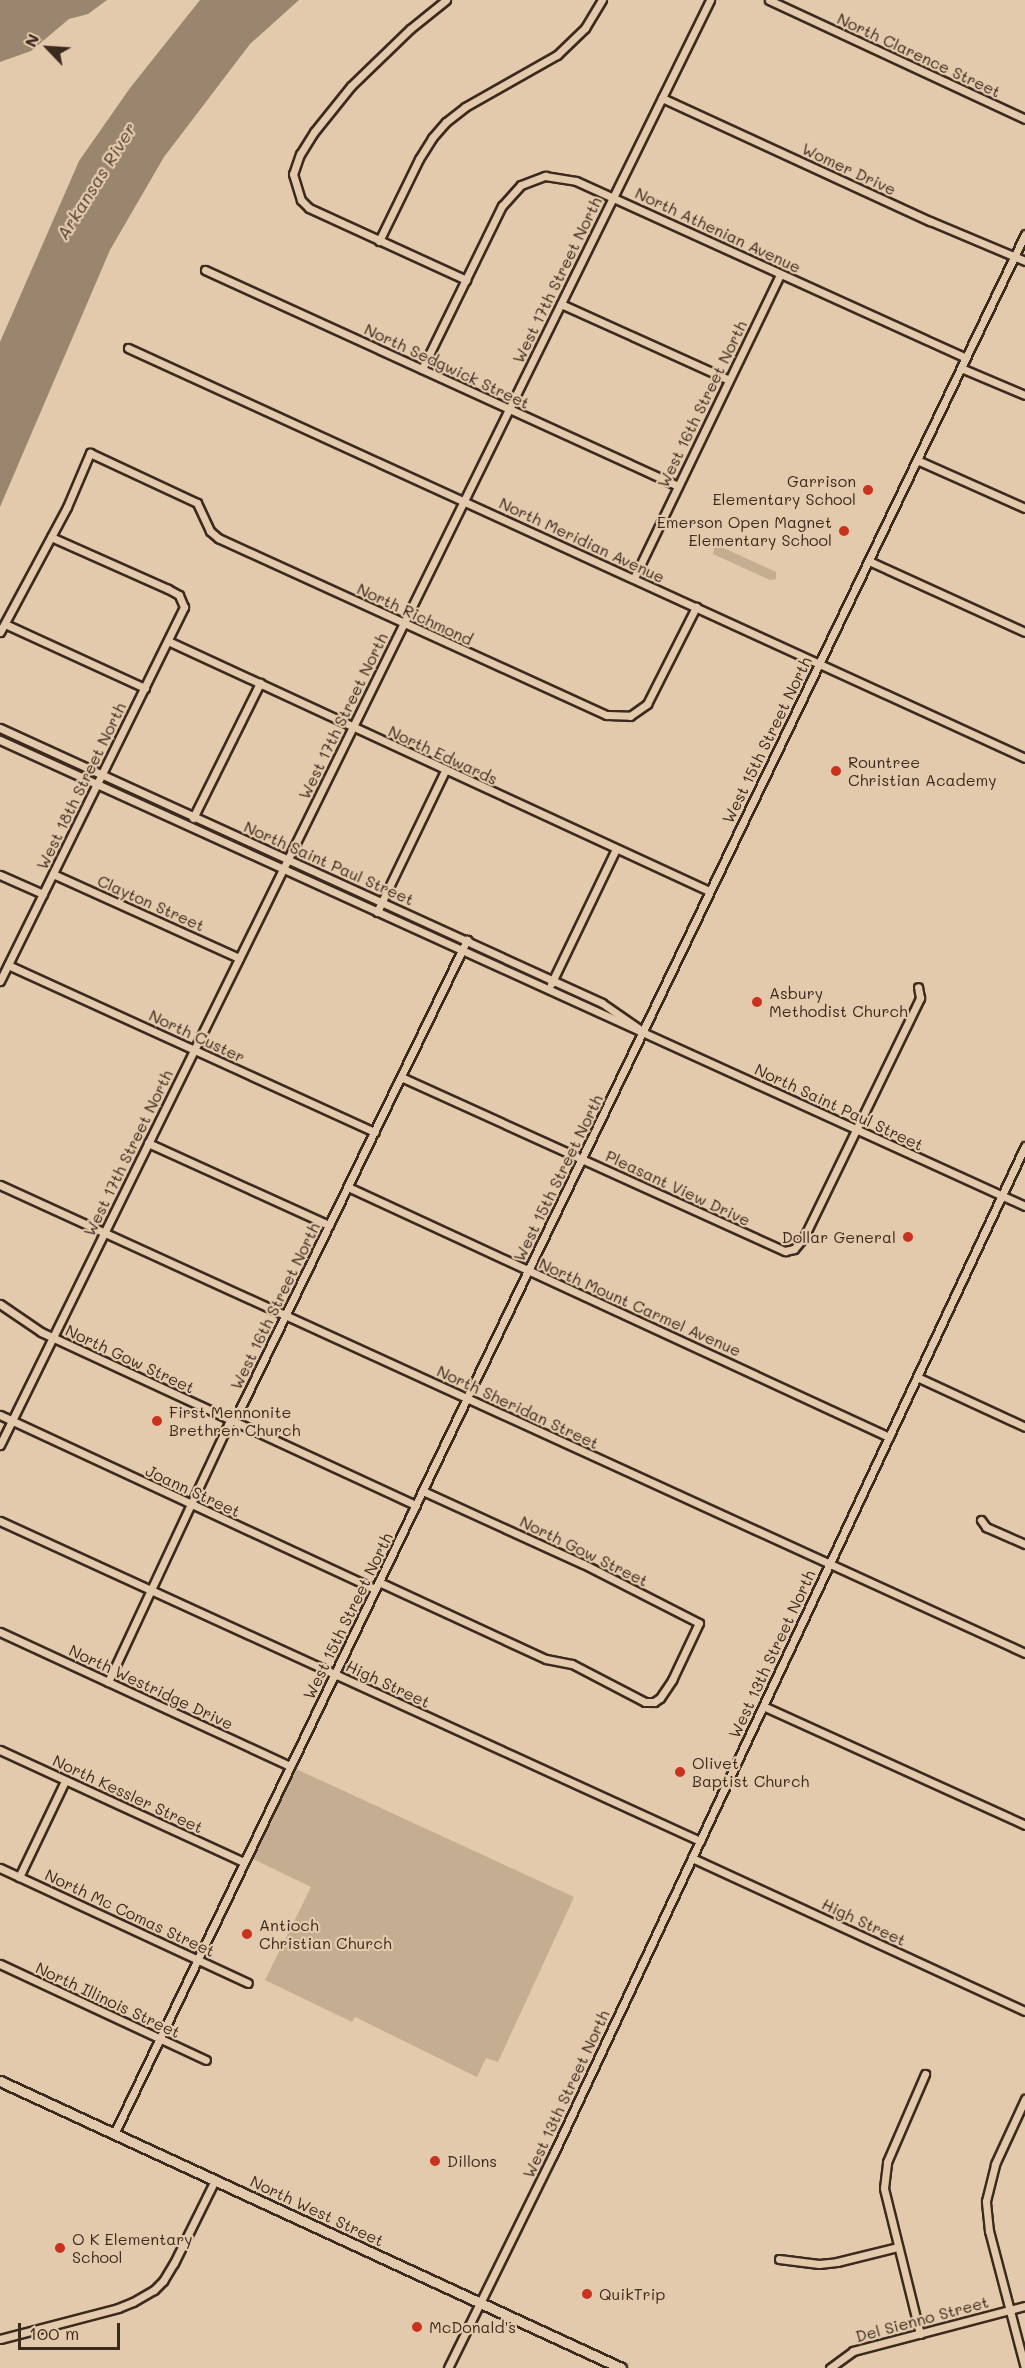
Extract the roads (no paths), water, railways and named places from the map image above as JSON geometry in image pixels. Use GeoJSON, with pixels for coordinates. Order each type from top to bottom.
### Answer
{"type":"FeatureCollection","features":[{"type":"Feature","properties":{"kind":"main road","name":"North West Street"},"geometry":{"type":"LineString","coordinates":[[0,2081],[621,2368]]}},
{"type":"Feature","properties":{"kind":"street"},"geometry":{"type":"LineString","coordinates":[[446,0],[384,53],[329,112],[300,154],[293,174],[301,200],[309,208],[466,280]]}},
{"type":"Feature","properties":{"kind":"street"},"geometry":{"type":"LineString","coordinates":[[379,241],[419,159],[432,138],[446,122],[465,107],[557,55],[585,28],[602,0]]}},
{"type":"Feature","properties":{"kind":"street","name":"West 17th Street North"},"geometry":{"type":"LineString","coordinates":[[0,1445],[710,0]]}},
{"type":"Feature","properties":{"kind":"street","name":"North Clarence Street"},"geometry":{"type":"LineString","coordinates":[[769,0],[1025,119]]}},
{"type":"Feature","properties":{"kind":"street","name":"Womer Drive"},"geometry":{"type":"LineString","coordinates":[[662,98],[949,230],[1025,261]]}},
{"type":"Feature","properties":{"kind":"street","name":"North Athenian Avenue"},"geometry":{"type":"LineString","coordinates":[[422,369],[511,193],[533,179],[544,176],[559,176],[613,197],[966,358]]}},
{"type":"Feature","properties":{"kind":"street","name":"West 15th Street North"},"geometry":{"type":"LineString","coordinates":[[114,2134],[1025,234]]}},
{"type":"Feature","properties":{"kind":"street","name":"North Sedgwick Street"},"geometry":{"type":"LineString","coordinates":[[205,270],[678,486]]}},
{"type":"Feature","properties":{"kind":"street","name":"West 16th Street North"},"geometry":{"type":"LineString","coordinates":[[634,578],[780,274]]}},
{"type":"Feature","properties":{"kind":"street"},"geometry":{"type":"LineString","coordinates":[[561,304],[729,380]]}},
{"type":"Feature","properties":{"kind":"street","name":"North Meridian Avenue"},"geometry":{"type":"LineString","coordinates":[[128,348],[1025,758]]}},
{"type":"Feature","properties":{"kind":"street"},"geometry":{"type":"LineString","coordinates":[[961,368],[1025,395]]}},
{"type":"Feature","properties":{"kind":"street","name":"North Richmond"},"geometry":{"type":"LineString","coordinates":[[51,537],[90,453],[197,503],[210,531],[218,538],[592,709],[618,718],[630,716],[647,705],[696,607]]}},
{"type":"Feature","properties":{"kind":"street"},"geometry":{"type":"LineString","coordinates":[[917,460],[1025,508]]}},
{"type":"Feature","properties":{"kind":"street"},"geometry":{"type":"LineString","coordinates":[[0,632],[51,537]]}},
{"type":"Feature","properties":{"kind":"street","name":"West 18th Street North"},"geometry":{"type":"LineString","coordinates":[[0,981],[184,607],[183,601],[168,589],[51,537]]}},
{"type":"Feature","properties":{"kind":"street"},"geometry":{"type":"LineString","coordinates":[[869,561],[1025,632]]}},
{"type":"Feature","properties":{"kind":"street"},"geometry":{"type":"LineString","coordinates":[[5,624],[145,688]]}},
{"type":"Feature","properties":{"kind":"street","name":"North Edwards"},"geometry":{"type":"LineString","coordinates":[[168,641],[445,771],[709,891]]}},
{"type":"Feature","properties":{"kind":"street"},"geometry":{"type":"LineString","coordinates":[[189,826],[260,683]]}},
{"type":"Feature","properties":{"kind":"street","name":"North Saint Paul Street"},"geometry":{"type":"LineString","coordinates":[[0,728],[602,1003],[642,1031]]}},
{"type":"Feature","properties":{"kind":"street","name":"North Saint Paul Street"},"geometry":{"type":"LineString","coordinates":[[0,740],[1025,1206]]}},
{"type":"Feature","properties":{"kind":"street"},"geometry":{"type":"LineString","coordinates":[[377,912],[445,771]]}},
{"type":"Feature","properties":{"kind":"street"},"geometry":{"type":"LineString","coordinates":[[548,990],[616,849]]}},
{"type":"Feature","properties":{"kind":"street"},"geometry":{"type":"LineString","coordinates":[[0,874],[43,894]]}},
{"type":"Feature","properties":{"kind":"street","name":"Clayton Street"},"geometry":{"type":"LineString","coordinates":[[53,874],[239,958]]}},
{"type":"Feature","properties":{"kind":"street","name":"West 16th Street North"},"geometry":{"type":"LineString","coordinates":[[108,1682],[190,1504],[231,1421],[238,1413],[467,940]]}},
{"type":"Feature","properties":{"kind":"street","name":"North Custer"},"geometry":{"type":"LineString","coordinates":[[8,965],[375,1132]]}},
{"type":"Feature","properties":{"kind":"street","name":"Pleasant View Drive"},"geometry":{"type":"LineString","coordinates":[[401,1077],[785,1251],[799,1245],[822,1201],[920,998],[918,987]]}},
{"type":"Feature","properties":{"kind":"street"},"geometry":{"type":"LineString","coordinates":[[148,1143],[329,1225]]}},
{"type":"Feature","properties":{"kind":"street","name":"West 13th Street North"},"geometry":{"type":"LineString","coordinates":[[448,2368],[482,2303],[1025,1146]]}},
{"type":"Feature","properties":{"kind":"street","name":"North Sheridan Street"},"geometry":{"type":"LineString","coordinates":[[0,1185],[1025,1653]]}},
{"type":"Feature","properties":{"kind":"street","name":"North Mount Carmel Avenue"},"geometry":{"type":"LineString","coordinates":[[348,1187],[889,1437]]}},
{"type":"Feature","properties":{"kind":"street","name":"North Gow Street"},"geometry":{"type":"LineString","coordinates":[[0,1304],[16,1317],[52,1338],[416,1505]]}},
{"type":"Feature","properties":{"kind":"street"},"geometry":{"type":"LineString","coordinates":[[917,1377],[1025,1427]]}},
{"type":"Feature","properties":{"kind":"street","name":"Joann Street"},"geometry":{"type":"LineString","coordinates":[[0,1415],[190,1504],[546,1659],[572,1664],[640,1700],[654,1702]]}},
{"type":"Feature","properties":{"kind":"street","name":"North Gow Street"},"geometry":{"type":"LineString","coordinates":[[423,1491],[583,1564],[699,1623],[669,1687],[654,1702]]}},
{"type":"Feature","properties":{"kind":"street"},"geometry":{"type":"LineString","coordinates":[[981,1520],[986,1527],[1025,1544]]}},
{"type":"Feature","properties":{"kind":"street","name":"High Street"},"geometry":{"type":"LineString","coordinates":[[0,1521],[700,1841]]}},
{"type":"Feature","properties":{"kind":"street","name":"North Westridge Drive"},"geometry":{"type":"LineString","coordinates":[[0,1632],[290,1766]]}},
{"type":"Feature","properties":{"kind":"street"},"geometry":{"type":"LineString","coordinates":[[763,1706],[1025,1825]]}},
{"type":"Feature","properties":{"kind":"street","name":"North Kessler Street"},"geometry":{"type":"LineString","coordinates":[[0,1750],[244,1862]]}},
{"type":"Feature","properties":{"kind":"street"},"geometry":{"type":"LineString","coordinates":[[19,1877],[65,1780]]}},
{"type":"Feature","properties":{"kind":"street","name":"High Street"},"geometry":{"type":"LineString","coordinates":[[692,1858],[1025,2011]]}},
{"type":"Feature","properties":{"kind":"street","name":"North Mc Comas Street"},"geometry":{"type":"LineString","coordinates":[[0,1869],[249,1983]]}},
{"type":"Feature","properties":{"kind":"street","name":"North Illinois Street"},"geometry":{"type":"LineString","coordinates":[[0,1965],[206,2060]]}},
{"type":"Feature","properties":{"kind":"street"},"geometry":{"type":"LineString","coordinates":[[920,2334],[886,2201],[887,2162],[925,2074]]}},
{"type":"Feature","properties":{"kind":"street"},"geometry":{"type":"LineString","coordinates":[[1025,2099],[995,2164],[986,2201],[989,2230],[1025,2368]]}},
{"type":"Feature","properties":{"kind":"street"},"geometry":{"type":"LineString","coordinates":[[0,2339],[117,2308],[154,2290],[174,2263],[215,2180]]}},
{"type":"Feature","properties":{"kind":"street"},"geometry":{"type":"LineString","coordinates":[[779,2259],[819,2264],[837,2262],[898,2247]]}},
{"type":"Feature","properties":{"kind":"street","name":"Del Sienno Street"},"geometry":{"type":"LineString","coordinates":[[830,2368],[853,2351],[1025,2306]]}},
{"type":"Feature","properties":{"kind":"water"},"geometry":{"type":"Polygon","coordinates":[[[0,0],[107,0],[88,14],[69,19],[31,51],[0,62],[0,0]]]}},
{"type":"Feature","properties":{"kind":"water","name":"Arkansas River"},"geometry":{"type":"Polygon","coordinates":[[[200,0],[299,0],[250,44],[164,157],[110,250],[0,507],[0,342],[79,161],[130,88],[200,0]]]}},
{"type":"Feature","properties":{"kind":"place","name":"Garrison Elementary School"},"geometry":{"type":"Point","coordinates":[868,490]}},
{"type":"Feature","properties":{"kind":"place","name":"Emerson Open Magnet Elementary School"},"geometry":{"type":"Point","coordinates":[844,531]}},
{"type":"Feature","properties":{"kind":"place","name":"Rountree Christian Academy"},"geometry":{"type":"Point","coordinates":[836,771]}},
{"type":"Feature","properties":{"kind":"place","name":"Asbury Methodist Church"},"geometry":{"type":"Point","coordinates":[757,1002]}},
{"type":"Feature","properties":{"kind":"place","name":"Dollar General"},"geometry":{"type":"Point","coordinates":[908,1237]}},
{"type":"Feature","properties":{"kind":"place","name":"First Mennonite Brethren Church"},"geometry":{"type":"Point","coordinates":[157,1421]}},
{"type":"Feature","properties":{"kind":"place","name":"Olivet Baptist Church"},"geometry":{"type":"Point","coordinates":[680,1772]}},
{"type":"Feature","properties":{"kind":"place","name":"Antioch Christian Church"},"geometry":{"type":"Point","coordinates":[247,1934]}},
{"type":"Feature","properties":{"kind":"place","name":"Dillons"},"geometry":{"type":"Point","coordinates":[435,2161]}},
{"type":"Feature","properties":{"kind":"place","name":"O K Elementary School"},"geometry":{"type":"Point","coordinates":[60,2248]}},
{"type":"Feature","properties":{"kind":"place","name":"QuikTrip"},"geometry":{"type":"Point","coordinates":[587,2294]}},
{"type":"Feature","properties":{"kind":"place","name":"McDonald's"},"geometry":{"type":"Point","coordinates":[417,2327]}}]}
